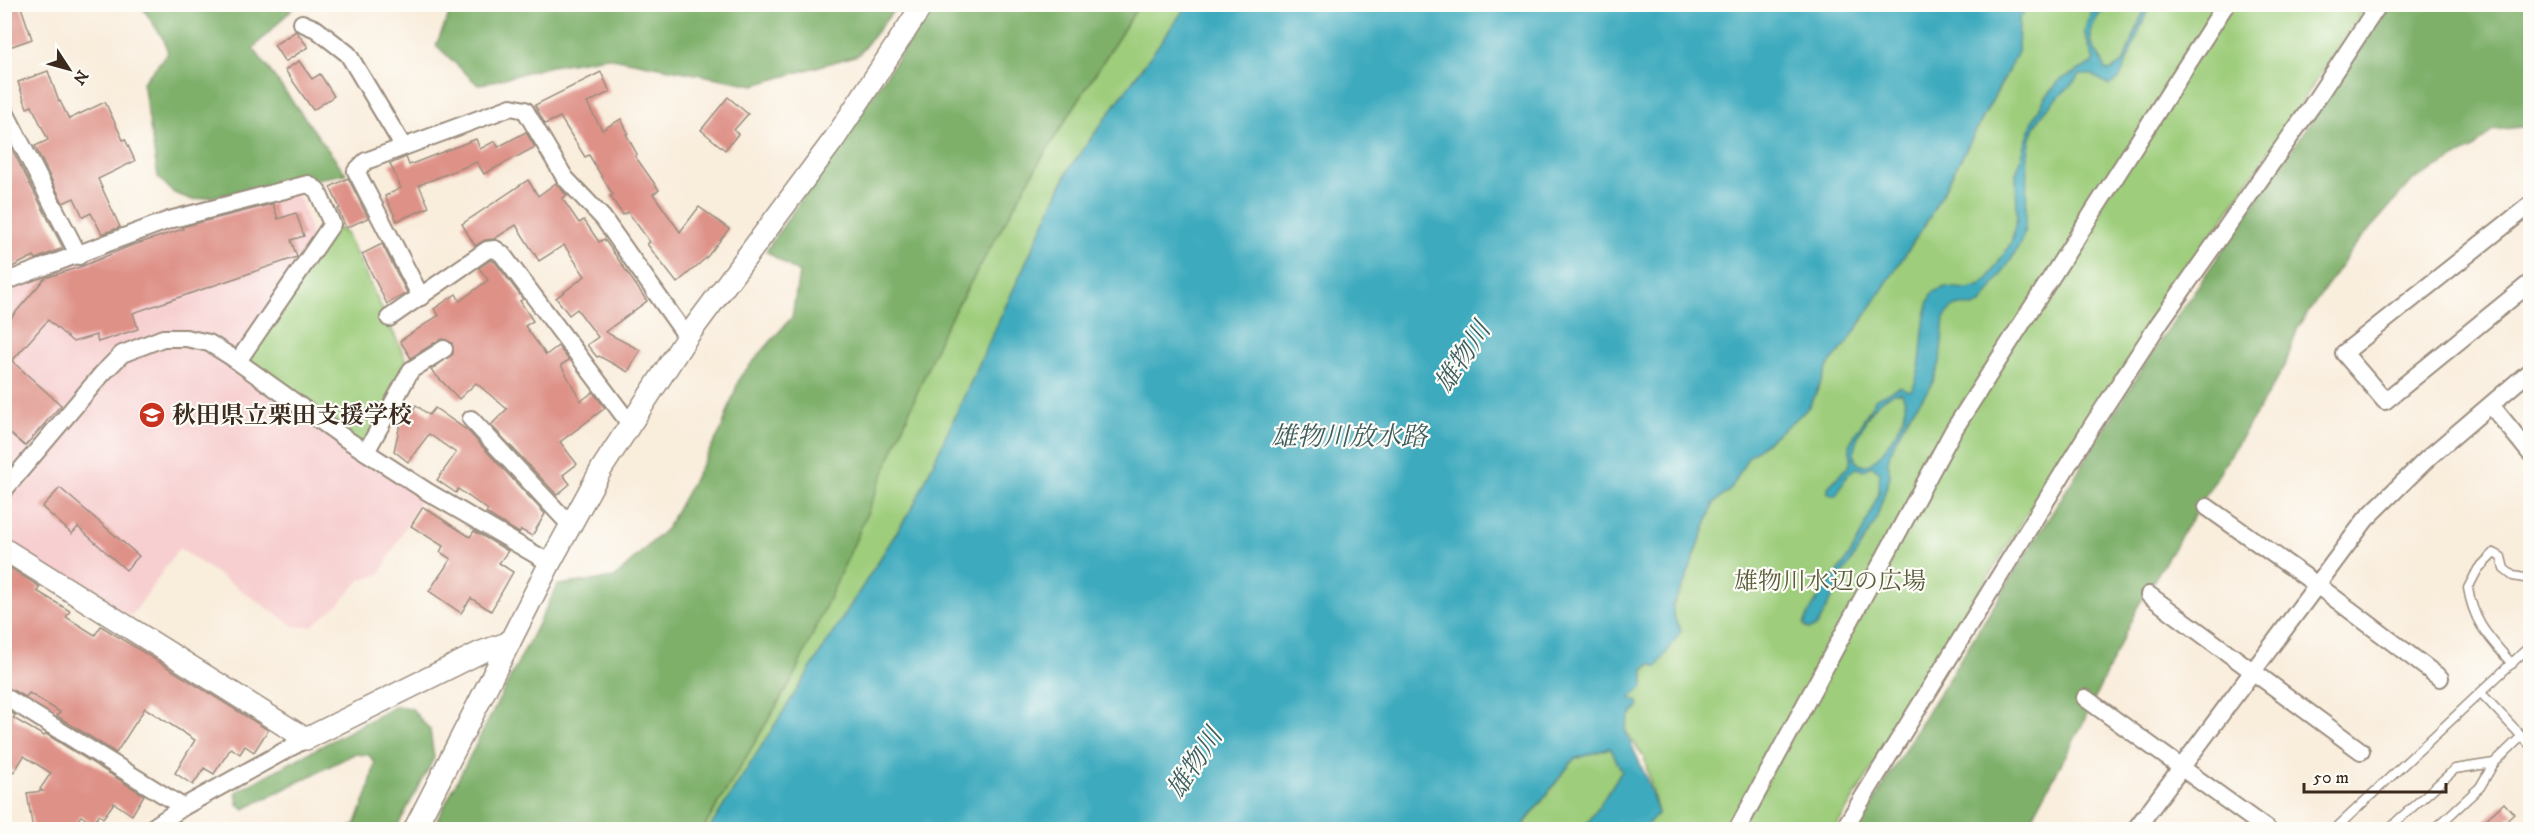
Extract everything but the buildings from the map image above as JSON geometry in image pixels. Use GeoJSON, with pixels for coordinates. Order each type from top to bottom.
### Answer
{"type":"FeatureCollection","features":[{"type":"Feature","properties":{"kind":"street"},"geometry":{"type":"LineString","coordinates":[[414,830],[550,563],[602,468],[687,337],[835,138],[923,4]]}},
{"type":"Feature","properties":{"kind":"street"},"geometry":{"type":"LineString","coordinates":[[1737,830],[1953,430],[2226,4]]}},
{"type":"Feature","properties":{"kind":"street"},"geometry":{"type":"LineString","coordinates":[[1843,830],[2092,426],[2160,322],[2311,107],[2379,4]]}},
{"type":"Feature","properties":{"kind":"street"},"geometry":{"type":"LineString","coordinates":[[302,23],[315,29],[348,54],[403,147]]}},
{"type":"Feature","properties":{"kind":"street"},"geometry":{"type":"LineString","coordinates":[[422,297],[356,171],[366,161],[511,107],[525,110],[565,178],[603,218],[687,337]]}},
{"type":"Feature","properties":{"kind":"street"},"geometry":{"type":"LineString","coordinates":[[4,110],[79,256]]}},
{"type":"Feature","properties":{"kind":"street"},"geometry":{"type":"LineString","coordinates":[[4,282],[79,256],[169,220],[308,184],[317,190],[332,224],[238,361]]}},
{"type":"Feature","properties":{"kind":"street"},"geometry":{"type":"LineString","coordinates":[[2530,205],[2344,353],[2385,401],[2530,283]]}},
{"type":"Feature","properties":{"kind":"street"},"geometry":{"type":"LineString","coordinates":[[389,318],[487,250],[495,249],[502,254],[630,424]]}},
{"type":"Feature","properties":{"kind":"street"},"geometry":{"type":"LineString","coordinates":[[4,490],[102,374],[122,354],[163,338],[186,338],[209,343],[366,452],[428,492],[550,563]]}},
{"type":"Feature","properties":{"kind":"street"},"geometry":{"type":"LineString","coordinates":[[366,452],[411,370],[444,349]]}},
{"type":"Feature","properties":{"kind":"street"},"geometry":{"type":"LineString","coordinates":[[2135,830],[2366,519],[2428,458],[2530,371]]}},
{"type":"Feature","properties":{"kind":"street"},"geometry":{"type":"LineString","coordinates":[[2491,405],[2530,453]]}},
{"type":"Feature","properties":{"kind":"street"},"geometry":{"type":"LineString","coordinates":[[471,419],[571,526]]}},
{"type":"Feature","properties":{"kind":"street"},"geometry":{"type":"LineString","coordinates":[[2207,507],[2317,585],[2440,678]]}},
{"type":"Feature","properties":{"kind":"street"},"geometry":{"type":"LineString","coordinates":[[4,549],[306,739]]}},
{"type":"Feature","properties":{"kind":"street"},"geometry":{"type":"LineString","coordinates":[[2149,595],[2361,751]]}},
{"type":"Feature","properties":{"kind":"street"},"geometry":{"type":"LineString","coordinates":[[149,830],[183,807],[306,739],[481,652],[510,642]]}},
{"type":"Feature","properties":{"kind":"street"},"geometry":{"type":"LineString","coordinates":[[4,696],[183,807]]}},
{"type":"Feature","properties":{"kind":"street"},"geometry":{"type":"LineString","coordinates":[[2085,698],[2268,830]]}},
{"type":"Feature","properties":{"kind":"lane"},"geometry":{"type":"LineString","coordinates":[[2512,664],[2475,618],[2468,588],[2478,569],[2494,553],[2501,557],[2504,569],[2513,576],[2530,579]]}},
{"type":"Feature","properties":{"kind":"lane"},"geometry":{"type":"LineString","coordinates":[[2334,830],[2482,694],[2530,646]]}},
{"type":"Feature","properties":{"kind":"lane"},"geometry":{"type":"LineString","coordinates":[[2482,694],[2530,745]]}},
{"type":"Feature","properties":{"kind":"lane"},"geometry":{"type":"LineString","coordinates":[[2434,830],[2480,787],[2494,763],[2522,736]]}},
{"type":"Feature","properties":{"kind":"lane"},"geometry":{"type":"LineString","coordinates":[[2387,830],[2455,769],[2494,763]]}},
{"type":"Feature","properties":{"kind":"shaded area","name":"秋田県立栗田支援学校"},"geometry":{"type":"Polygon","coordinates":[[[292,192],[301,200],[313,243],[239,350],[238,372],[359,457],[423,495],[380,574],[360,580],[340,603],[312,626],[295,627],[179,548],[131,617],[4,545],[4,290],[173,222],[292,192]]]}},
{"type":"Feature","properties":{"kind":"green space"},"geometry":{"type":"Polygon","coordinates":[[[141,5],[296,5],[253,48],[346,174],[193,200],[174,193],[158,177],[143,82],[168,53],[164,40],[141,5]]]}},
{"type":"Feature","properties":{"kind":"green space"},"geometry":{"type":"Polygon","coordinates":[[[462,5],[898,5],[858,55],[754,85],[607,57],[551,66],[478,85],[436,45],[450,13],[462,5]]]}},
{"type":"Feature","properties":{"kind":"green space"},"geometry":{"type":"Polygon","coordinates":[[[934,5],[1139,5],[1041,159],[943,331],[857,537],[792,680],[703,829],[432,830],[558,585],[614,578],[667,528],[721,430],[740,377],[792,317],[799,273],[766,251],[934,5]]]}},
{"type":"Feature","properties":{"kind":"green space"},"geometry":{"type":"Polygon","coordinates":[[[1139,5],[1188,5],[1069,169],[914,505],[709,829],[703,830],[792,680],[857,537],[943,331],[1041,159],[1139,5]]]}},
{"type":"Feature","properties":{"kind":"green space","name":"雄物川水辺の広場"},"geometry":{"type":"Polygon","coordinates":[[[2031,5],[2367,5],[2050,476],[1835,829],[1643,829],[1658,813],[1644,757],[1625,730],[1630,716],[1639,707],[1630,698],[1644,671],[1681,631],[1673,615],[1673,605],[1684,584],[1714,503],[1731,489],[1748,457],[1811,404],[1828,366],[1848,342],[1929,218],[2011,66],[2018,51],[2019,18],[2031,5]]]}},
{"type":"Feature","properties":{"kind":"green space"},"geometry":{"type":"Polygon","coordinates":[[[2391,5],[2530,5],[2530,126],[2493,130],[2474,148],[2413,180],[2353,248],[2298,327],[2285,366],[2138,606],[2081,727],[2026,829],[1857,830],[1921,722],[2156,347],[2391,5]]]}},
{"type":"Feature","properties":{"kind":"green space"},"geometry":{"type":"Polygon","coordinates":[[[332,224],[346,233],[411,370],[366,452],[238,361],[332,224]]]}},
{"type":"Feature","properties":{"kind":"green space"},"geometry":{"type":"Polygon","coordinates":[[[396,706],[411,708],[430,730],[434,758],[396,829],[347,829],[355,825],[368,792],[375,763],[369,755],[354,754],[244,809],[238,804],[236,792],[396,706]]]}},
{"type":"Feature","properties":{"kind":"green space"},"geometry":{"type":"Polygon","coordinates":[[[1610,748],[1622,771],[1584,829],[1520,830],[1574,759],[1610,748]]]}},
{"type":"Feature","properties":{"kind":"water","name":"雄物川放水路"},"geometry":{"type":"Polygon","coordinates":[[[1188,4],[2031,5],[2019,18],[2018,52],[1929,218],[1848,342],[1828,366],[1811,404],[1748,457],[1731,489],[1714,503],[1684,584],[1673,605],[1673,615],[1681,631],[1657,667],[1650,664],[1644,670],[1644,686],[1630,698],[1638,702],[1639,707],[1630,716],[1625,730],[1646,777],[1658,813],[1643,829],[1584,829],[1622,771],[1610,748],[1574,759],[1520,829],[709,829],[914,505],[1069,169],[1188,4]]]}},
{"type":"Feature","properties":{"kind":"water"},"geometry":{"type":"Polygon","coordinates":[[[2093,5],[2110,5],[2097,18],[2091,36],[2094,48],[2106,70],[2110,71],[2123,63],[2146,5],[2150,5],[2119,80],[2109,85],[2092,75],[2080,75],[2047,108],[2037,123],[2028,157],[2026,220],[2021,241],[2012,259],[1981,304],[1973,307],[1959,305],[1952,308],[1944,318],[1940,363],[1931,387],[1909,415],[1895,441],[1888,461],[1890,476],[1875,523],[1845,571],[1821,619],[1816,627],[1809,629],[1804,625],[1807,616],[1822,592],[1840,570],[1863,529],[1879,493],[1880,472],[1872,466],[1864,470],[1856,468],[1848,474],[1836,496],[1828,494],[1828,487],[1849,465],[1851,458],[1849,445],[1876,398],[1900,386],[1906,390],[1912,390],[1917,378],[1925,316],[1933,292],[1945,287],[1968,289],[1979,286],[1988,279],[2011,243],[2017,217],[2016,174],[2033,120],[2045,98],[2060,80],[2091,64],[2094,60],[2084,32],[2093,5]],[[1893,393],[1871,411],[1857,439],[1854,457],[1858,463],[1865,465],[1870,463],[1890,442],[1904,416],[1905,402],[1902,393],[1893,393]]]}},
{"type":"Feature","properties":{"kind":"place","name":"秋田県立栗田支援学校"},"geometry":{"type":"Point","coordinates":[152,415]}},
{"type":"Feature","properties":{"kind":"water label","name":"雄物川"},"geometry":{"type":"Point","coordinates":[1462,357]}},
{"type":"Feature","properties":{"kind":"water label","name":"雄物川"},"geometry":{"type":"Point","coordinates":[1194,763]}}]}
